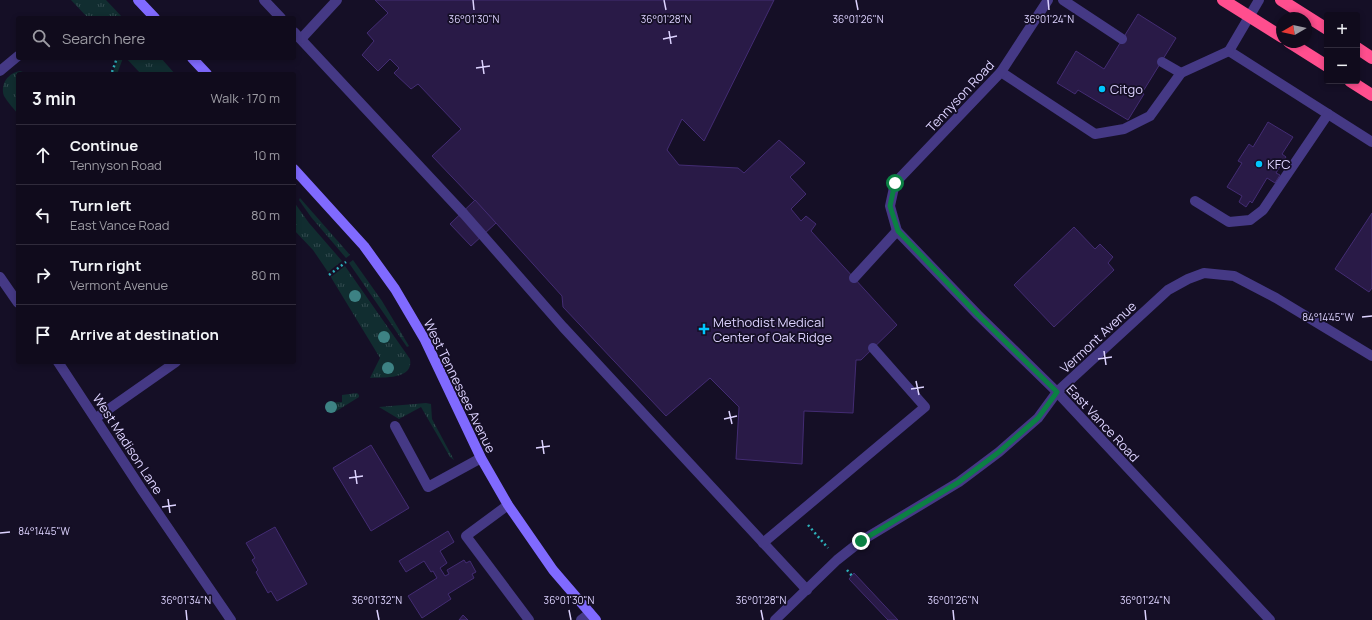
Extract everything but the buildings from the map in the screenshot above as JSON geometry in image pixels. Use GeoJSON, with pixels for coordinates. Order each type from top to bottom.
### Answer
{"type":"FeatureCollection","features":[{"type":"Feature","properties":{"kind":"highway"},"geometry":{"type":"LineString","coordinates":[[1224,0],[1276,33]]}},
{"type":"Feature","properties":{"kind":"highway"},"geometry":{"type":"LineString","coordinates":[[1281,0],[1324,27]]}},
{"type":"Feature","properties":{"kind":"highway"},"geometry":{"type":"LineString","coordinates":[[1298,48],[1324,64]]}},
{"type":"Feature","properties":{"kind":"highway"},"geometry":{"type":"LineString","coordinates":[[1360,50],[1372,58]]}},
{"type":"Feature","properties":{"kind":"highway"},"geometry":{"type":"LineString","coordinates":[[1355,84],[1372,95]]}},
{"type":"Feature","properties":{"kind":"street"},"geometry":{"type":"LineString","coordinates":[[138,0],[153,16]]}},
{"type":"Feature","properties":{"kind":"street"},"geometry":{"type":"LineString","coordinates":[[264,0],[279,16]]}},
{"type":"Feature","properties":{"kind":"street"},"geometry":{"type":"LineString","coordinates":[[337,0],[298,36],[459,209],[563,327],[807,590]]}},
{"type":"Feature","properties":{"kind":"street","name":"Tennyson Road"},"geometry":{"type":"LineString","coordinates":[[890,206],[895,183],[1001,72],[1048,0]]}},
{"type":"Feature","properties":{"kind":"street"},"geometry":{"type":"LineString","coordinates":[[1063,0],[1122,39]]}},
{"type":"Feature","properties":{"kind":"street"},"geometry":{"type":"LineString","coordinates":[[1001,72],[1095,134],[1124,129],[1150,116],[1182,73],[1229,51],[1259,0]]}},
{"type":"Feature","properties":{"kind":"street"},"geometry":{"type":"LineString","coordinates":[[1229,51],[1372,142]]}},
{"type":"Feature","properties":{"kind":"street"},"geometry":{"type":"LineString","coordinates":[[0,71],[16,58]]}},
{"type":"Feature","properties":{"kind":"street"},"geometry":{"type":"LineString","coordinates":[[194,60],[205,72]]}},
{"type":"Feature","properties":{"kind":"street"},"geometry":{"type":"LineString","coordinates":[[1162,62],[1182,73]]}},
{"type":"Feature","properties":{"kind":"street"},"geometry":{"type":"LineString","coordinates":[[1196,201],[1229,222],[1250,220],[1264,210],[1328,114]]}},
{"type":"Feature","properties":{"kind":"street","name":"West Tennessee Avenue"},"geometry":{"type":"LineString","coordinates":[[296,171],[364,246],[395,289],[425,340],[481,458],[508,505],[553,570],[593,617]]}},
{"type":"Feature","properties":{"kind":"street","name":"East Vance Road"},"geometry":{"type":"LineString","coordinates":[[890,206],[898,231],[978,315],[1057,392],[1270,620]]}},
{"type":"Feature","properties":{"kind":"street"},"geometry":{"type":"LineString","coordinates":[[854,278],[898,231]]}},
{"type":"Feature","properties":{"kind":"street","name":"Vermont Avenue"},"geometry":{"type":"LineString","coordinates":[[775,620],[837,560],[861,541],[959,482],[999,452],[1038,418],[1057,392],[1168,290],[1188,279],[1204,273],[1234,276],[1276,298],[1372,356]]}},
{"type":"Feature","properties":{"kind":"street"},"geometry":{"type":"LineString","coordinates":[[0,278],[16,300]]}},
{"type":"Feature","properties":{"kind":"street"},"geometry":{"type":"LineString","coordinates":[[763,543],[925,407],[873,348]]}},
{"type":"Feature","properties":{"kind":"street","name":"West Madison Lane"},"geometry":{"type":"LineString","coordinates":[[59,364],[142,490],[231,620]]}},
{"type":"Feature","properties":{"kind":"street"},"geometry":{"type":"LineString","coordinates":[[96,418],[173,364]]}},
{"type":"Feature","properties":{"kind":"street"},"geometry":{"type":"LineString","coordinates":[[395,426],[428,487],[481,458]]}},
{"type":"Feature","properties":{"kind":"street"},"geometry":{"type":"LineString","coordinates":[[508,505],[466,536],[529,620]]}},
{"type":"Feature","properties":{"kind":"street"},"geometry":{"type":"LineString","coordinates":[[581,620],[593,617]]}},
{"type":"Feature","properties":{"kind":"path"},"geometry":{"type":"LineString","coordinates":[[112,72],[115,60]]}},
{"type":"Feature","properties":{"kind":"path"},"geometry":{"type":"LineString","coordinates":[[329,275],[346,262]]}},
{"type":"Feature","properties":{"kind":"path"},"geometry":{"type":"LineString","coordinates":[[799,513],[852,576]]}},
{"type":"Feature","properties":{"kind":"green space"},"geometry":{"type":"Polygon","coordinates":[[[71,0],[106,0],[121,16],[86,16],[71,0]]]}},
{"type":"Feature","properties":{"kind":"green space"},"geometry":{"type":"Polygon","coordinates":[[[117,60],[122,60],[118,72],[114,72],[117,60]]]}},
{"type":"Feature","properties":{"kind":"green space"},"geometry":{"type":"Polygon","coordinates":[[[128,60],[163,60],[173,72],[139,72],[128,60]]]}},
{"type":"Feature","properties":{"kind":"green space"},"geometry":{"type":"Polygon","coordinates":[[[16,72],[16,112],[4,96],[3,92],[4,83],[12,74],[16,72]]]}},
{"type":"Feature","properties":{"kind":"green space"},"geometry":{"type":"Polygon","coordinates":[[[300,198],[350,255],[346,258],[311,217],[299,200],[300,198]]]}},
{"type":"Feature","properties":{"kind":"green space"},"geometry":{"type":"Polygon","coordinates":[[[296,205],[309,223],[342,261],[328,272],[313,250],[296,232],[296,205]]]}},
{"type":"Feature","properties":{"kind":"green space"},"geometry":{"type":"Polygon","coordinates":[[[353,260],[382,301],[409,346],[407,347],[349,263],[353,260]]]}},
{"type":"Feature","properties":{"kind":"green space"},"geometry":{"type":"Polygon","coordinates":[[[345,266],[410,359],[410,366],[403,374],[389,377],[370,378],[380,358],[331,277],[345,266]]]}},
{"type":"Feature","properties":{"kind":"green space"},"geometry":{"type":"Polygon","coordinates":[[[357,393],[359,397],[335,412],[331,413],[326,409],[327,403],[342,402],[342,395],[357,393]]]}},
{"type":"Feature","properties":{"kind":"green space"},"geometry":{"type":"Polygon","coordinates":[[[426,403],[431,404],[432,419],[454,460],[450,457],[421,407],[399,419],[379,407],[426,403]]]}},
{"type":"Feature","properties":{"kind":"place","name":"Citgo"},"geometry":{"type":"Point","coordinates":[1102,89]}},
{"type":"Feature","properties":{"kind":"place","name":"KFC"},"geometry":{"type":"Point","coordinates":[1259,164]}},
{"type":"Feature","properties":{"kind":"place","name":"Methodist Medical Center of Oak Ridge"},"geometry":{"type":"Point","coordinates":[704,329]}},
{"type":"Feature","properties":{"kind":"route"},"geometry":{"type":"LineString","coordinates":[[861,541],[959,482],[999,452],[1038,418],[1057,392],[978,315],[898,231],[890,206],[895,183]]}}]}
